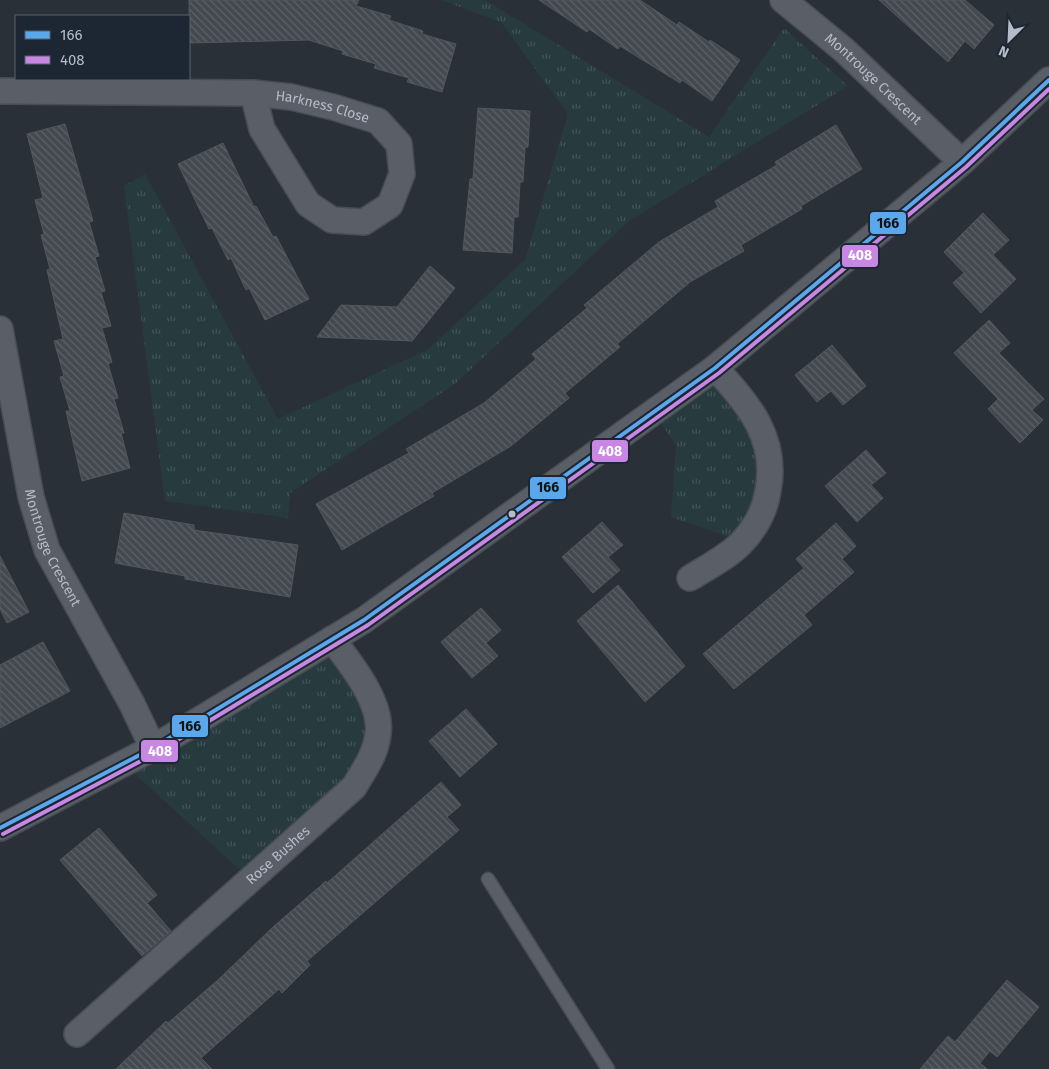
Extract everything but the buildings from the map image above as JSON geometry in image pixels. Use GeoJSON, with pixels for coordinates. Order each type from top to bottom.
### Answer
{"type":"FeatureCollection","features":[{"type":"Feature","properties":{"kind":"street","name":"Montrouge Crescent"},"geometry":{"type":"LineString","coordinates":[[783,0],[844,50],[962,162]]}},
{"type":"Feature","properties":{"kind":"street"},"geometry":{"type":"LineString","coordinates":[[0,828],[153,748],[364,620],[716,368],[962,162],[1049,80]]}},
{"type":"Feature","properties":{"kind":"street","name":"Harkness Close"},"geometry":{"type":"LineString","coordinates":[[0,91],[253,93],[290,97],[333,107],[378,121],[399,144],[402,174],[390,205],[364,222],[332,220],[308,204],[262,128],[253,93]]}},
{"type":"Feature","properties":{"kind":"street","name":"Montrouge Crescent"},"geometry":{"type":"LineString","coordinates":[[0,329],[31,497],[47,550],[132,704],[153,748]]}},
{"type":"Feature","properties":{"kind":"street"},"geometry":{"type":"LineString","coordinates":[[690,578],[743,542],[764,510],[772,471],[766,437],[741,395],[716,368]]}},
{"type":"Feature","properties":{"kind":"street","name":"Rose Bushes"},"geometry":{"type":"LineString","coordinates":[[78,1034],[354,786],[370,760],[379,733],[374,703],[360,678],[332,639]]}},
{"type":"Feature","properties":{"kind":"lane"},"geometry":{"type":"LineString","coordinates":[[488,879],[608,1069]]}},
{"type":"Feature","properties":{"kind":"green space"},"geometry":{"type":"Polygon","coordinates":[[[441,0],[485,0],[709,137],[784,28],[848,86],[629,221],[455,384],[290,493],[288,518],[165,501],[124,186],[145,174],[278,419],[427,350],[525,260],[568,114],[501,22],[441,0]]]}},
{"type":"Feature","properties":{"kind":"green space"},"geometry":{"type":"Polygon","coordinates":[[[715,368],[772,471],[743,542],[671,517],[676,445],[653,412],[715,368]]]}},
{"type":"Feature","properties":{"kind":"green space"},"geometry":{"type":"Polygon","coordinates":[[[332,639],[374,703],[370,760],[251,880],[123,763],[332,639]]]}},
{"type":"Feature","properties":{"kind":"transit line","name":"166"},"geometry":{"type":"LineString","coordinates":[[0,828],[153,748],[364,620],[715,368],[962,162],[1049,80]]}},
{"type":"Feature","properties":{"kind":"transit line","name":"408"},"geometry":{"type":"LineString","coordinates":[[3,834],[156,753],[368,625],[719,373],[966,167],[1049,89]]}}]}
